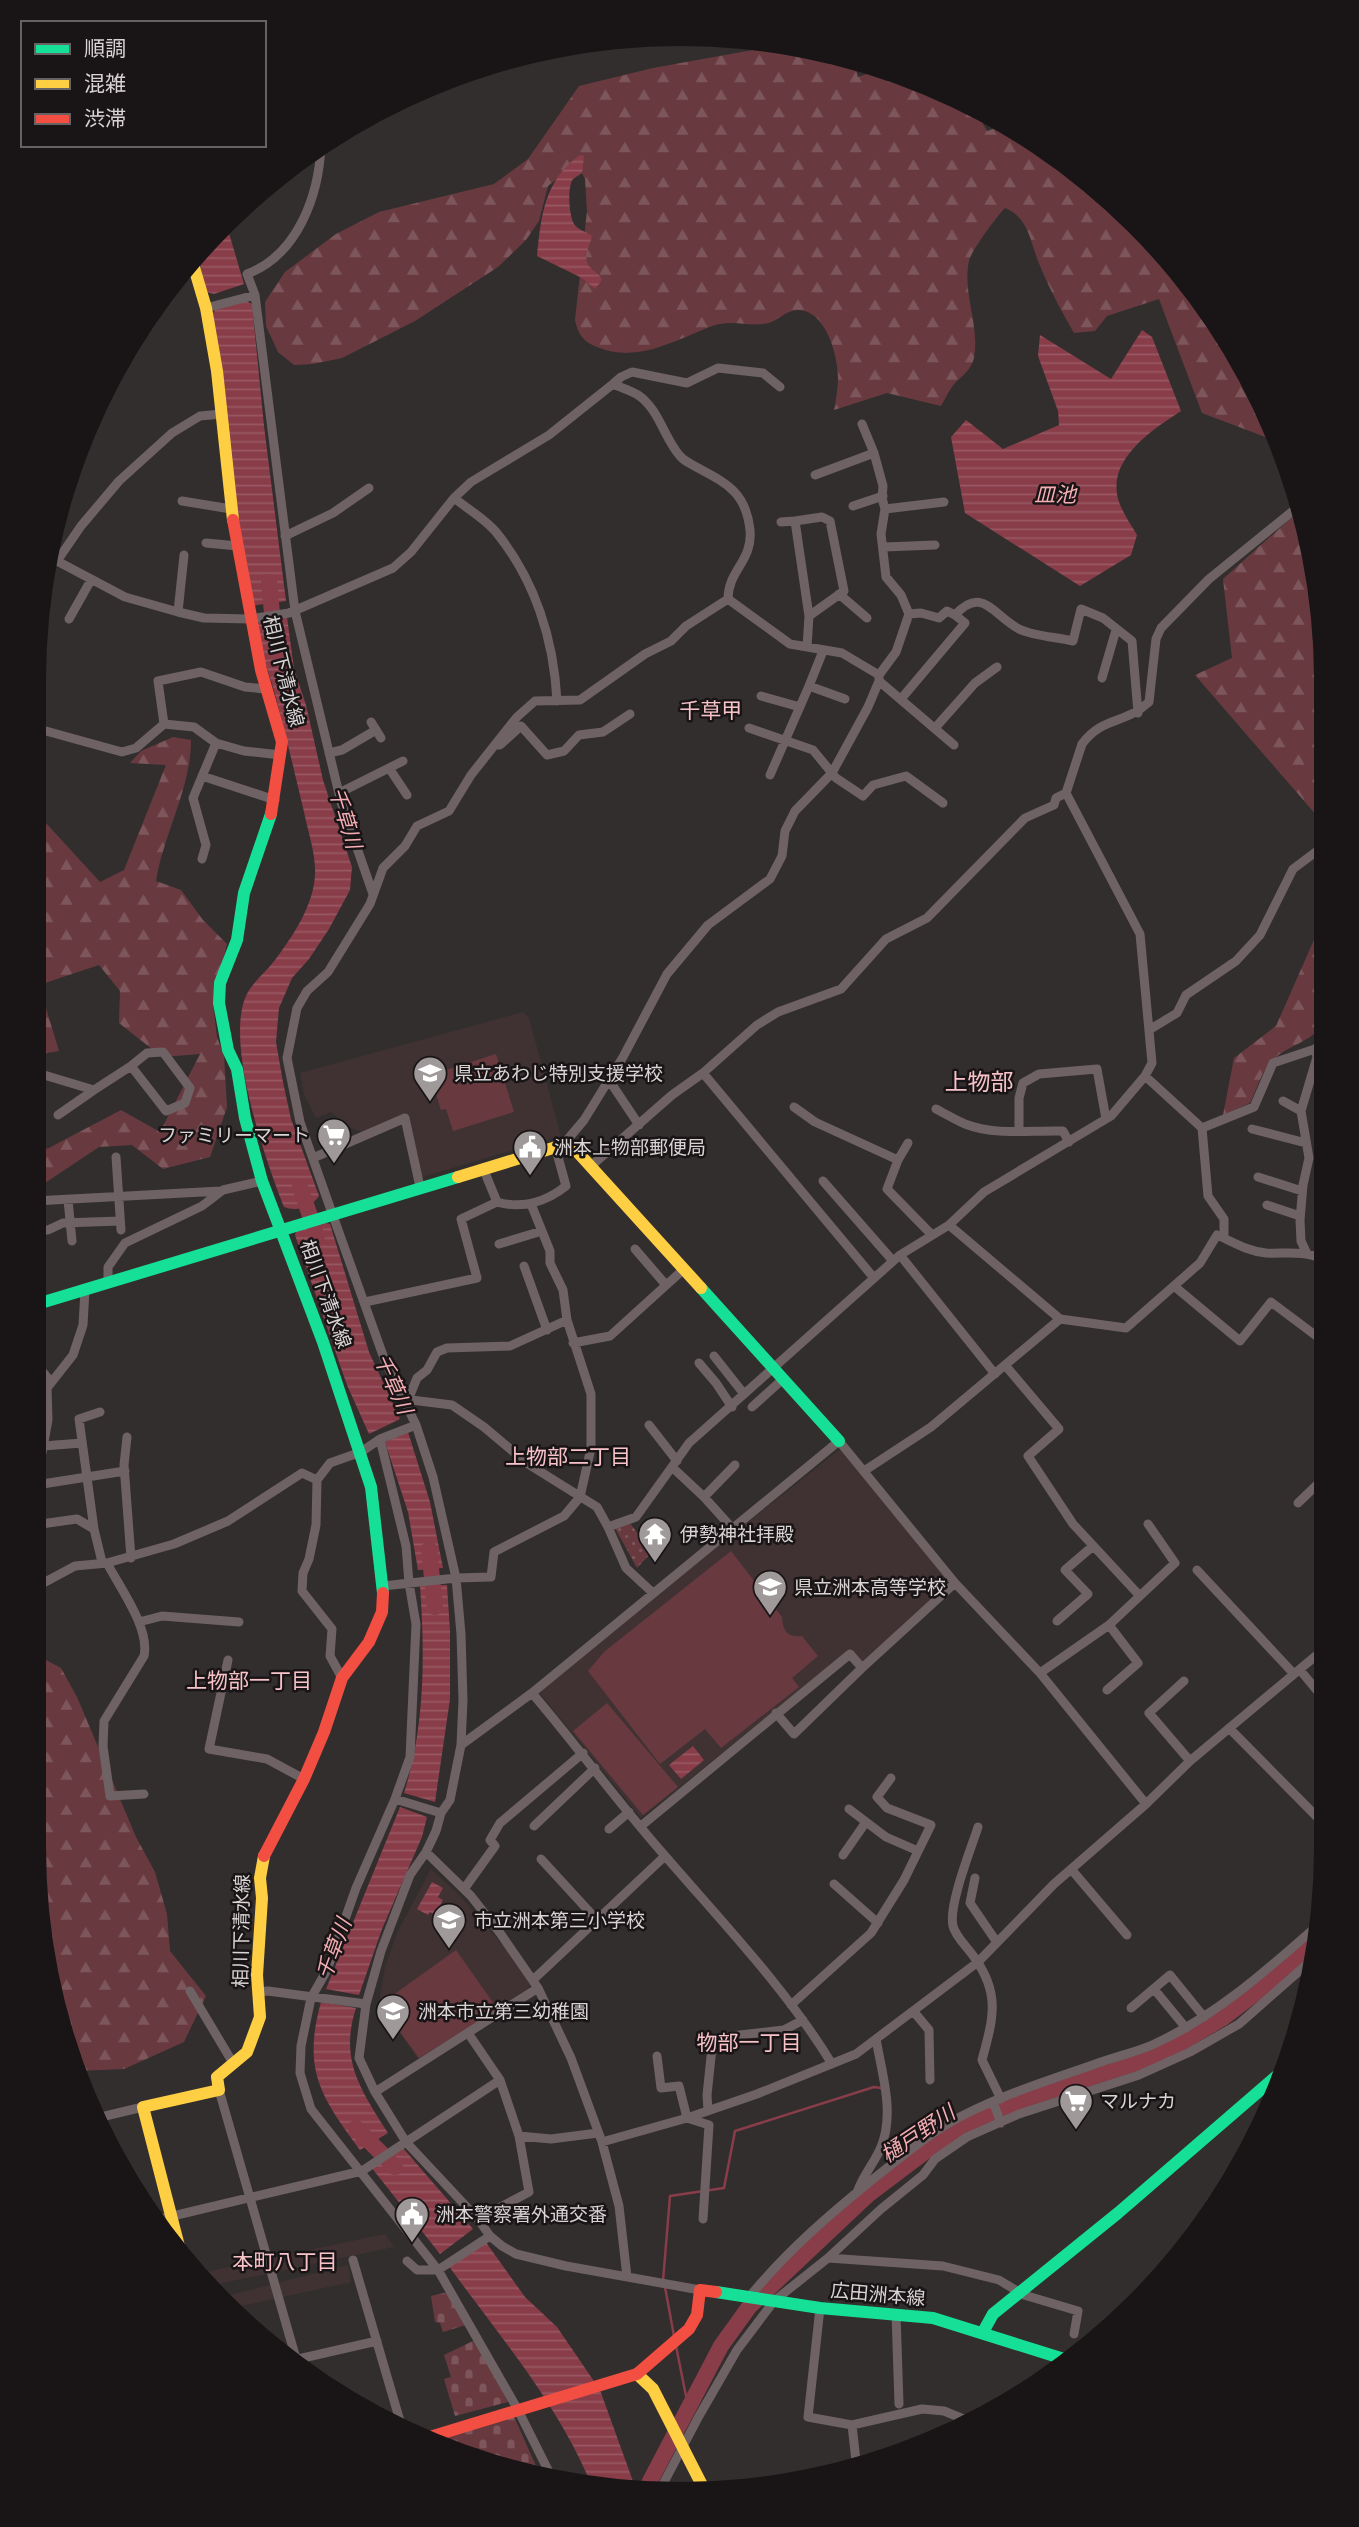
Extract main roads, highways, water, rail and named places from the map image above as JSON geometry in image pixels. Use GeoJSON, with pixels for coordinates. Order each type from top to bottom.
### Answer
{"type":"FeatureCollection","features":[{"type":"Feature","properties":{"kind":"main road","name":"相川下清水線"},"geometry":{"type":"LineString","coordinates":[[175,2230],[143,2108],[219,2090],[217,2077],[247,2052],[260,2017],[260,1878],[264,1854],[304,1779],[324,1732],[342,1678],[369,1643],[382,1612],[383,1586],[371,1486],[262,1181],[245,1118],[237,1069],[228,1050],[219,1003],[220,983],[237,940],[244,892],[275,800],[282,742],[266,689],[231,509],[217,371],[206,308],[195,271]]}},
{"type":"Feature","properties":{"kind":"main road"},"geometry":{"type":"LineString","coordinates":[[46,1301],[561,1145],[591,1166],[839,1441]]}},
{"type":"Feature","properties":{"kind":"main road"},"geometry":{"type":"LineString","coordinates":[[983,2332],[993,2314],[1265,2090]]}},
{"type":"Feature","properties":{"kind":"main road","name":"広田洲本線"},"geometry":{"type":"LineString","coordinates":[[637,2374],[688,2331],[696,2320],[700,2290],[820,2308],[933,2318],[1056,2357]]}},
{"type":"Feature","properties":{"kind":"main road"},"geometry":{"type":"LineString","coordinates":[[440,2434],[637,2374],[653,2389],[700,2481]]}},
{"type":"Feature","properties":{"kind":"water"},"geometry":{"type":"Polygon","coordinates":[[[580,155],[584,156],[582,173],[571,183],[570,208],[574,224],[592,236],[586,255],[587,262],[602,280],[595,289],[582,278],[537,256],[543,213],[552,188],[568,165],[580,155]]]}},
{"type":"Feature","properties":{"kind":"water"},"geometry":{"type":"Polygon","coordinates":[[[229,233],[244,284],[214,294],[206,292],[200,265],[229,233]]]}},
{"type":"Feature","properties":{"kind":"water"},"geometry":{"type":"Polygon","coordinates":[[[246,301],[252,304],[286,601],[251,606],[248,568],[237,518],[212,315],[215,310],[246,301]]]}},
{"type":"Feature","properties":{"kind":"water","name":"皿池"},"geometry":{"type":"Polygon","coordinates":[[[1142,330],[1152,337],[1181,411],[1157,427],[1134,448],[1119,473],[1116,487],[1119,502],[1137,535],[1131,555],[1080,586],[965,513],[951,437],[966,420],[1003,449],[1059,425],[1058,411],[1038,356],[1040,335],[1111,379],[1142,330]]]}},
{"type":"Feature","properties":{"kind":"water"},"geometry":{"type":"Polygon","coordinates":[[[287,617],[294,669],[306,705],[323,780],[352,867],[350,890],[329,929],[309,959],[292,978],[279,1008],[276,1042],[283,1082],[291,1119],[319,1196],[308,1206],[299,1209],[284,1207],[267,1160],[249,1099],[240,1038],[241,1012],[248,992],[275,960],[295,930],[307,909],[314,886],[315,866],[311,843],[280,712],[256,627],[260,621],[287,617]]]}},
{"type":"Feature","properties":{"kind":"water"},"geometry":{"type":"Polygon","coordinates":[[[319,1221],[330,1224],[369,1352],[400,1419],[369,1434],[347,1385],[295,1235],[298,1227],[319,1221]]]}},
{"type":"Feature","properties":{"kind":"water"},"geometry":{"type":"Polygon","coordinates":[[[408,1432],[430,1502],[443,1568],[418,1570],[408,1512],[385,1442],[408,1432]]]}},
{"type":"Feature","properties":{"kind":"water"},"geometry":{"type":"Polygon","coordinates":[[[447,1585],[450,1699],[435,1802],[404,1793],[420,1717],[423,1638],[420,1586],[447,1585]]]}},
{"type":"Feature","properties":{"kind":"water"},"geometry":{"type":"Polygon","coordinates":[[[693,1746],[704,1760],[681,1779],[669,1765],[693,1746]]]}},
{"type":"Feature","properties":{"kind":"water"},"geometry":{"type":"Polygon","coordinates":[[[400,1807],[427,1817],[422,1837],[382,1929],[359,1995],[326,1989],[400,1807]]]}},
{"type":"Feature","properties":{"kind":"water"},"geometry":{"type":"Polygon","coordinates":[[[432,1882],[443,1888],[438,1897],[443,1900],[435,1915],[430,1912],[428,1915],[417,1909],[432,1882]]]}},
{"type":"Feature","properties":{"kind":"water"},"geometry":{"type":"Polygon","coordinates":[[[321,2002],[356,2008],[351,2027],[352,2059],[369,2103],[388,2133],[360,2150],[335,2114],[319,2082],[314,2046],[321,2002]]]}},
{"type":"Feature","properties":{"kind":"water"},"geometry":{"type":"Polygon","coordinates":[[[403,2148],[473,2229],[440,2254],[371,2167],[403,2148]]]}},
{"type":"Feature","properties":{"kind":"water"},"geometry":{"type":"Polygon","coordinates":[[[485,2241],[525,2297],[557,2327],[600,2390],[632,2479],[587,2474],[543,2395],[448,2265],[485,2241]]]}},
{"type":"Feature","properties":{"kind":"waterway","name":"千草川"},"geometry":{"type":"LineString","coordinates":[[269,582],[274,633]]}},
{"type":"Feature","properties":{"kind":"waterway","name":"千草川"},"geometry":{"type":"LineString","coordinates":[[300,1187],[317,1236]]}},
{"type":"Feature","properties":{"kind":"waterway","name":"千草川"},"geometry":{"type":"LineString","coordinates":[[429,1549],[435,1607]]}},
{"type":"Feature","properties":{"kind":"waterway","name":"樋戸野川"},"geometry":{"type":"LineString","coordinates":[[650,2481],[721,2346],[749,2307],[869,2194],[934,2145],[982,2117],[1032,2097],[1143,2061],[1183,2042],[1223,2018],[1269,1983],[1304,1951]]}},
{"type":"Feature","properties":{"kind":"waterway"},"geometry":{"type":"LineString","coordinates":[[663,2281],[670,2196],[724,2188],[735,2131],[874,2087],[881,2088]]}},
{"type":"Feature","properties":{"kind":"waterway","name":"千草川"},"geometry":{"type":"LineString","coordinates":[[356,2128],[395,2167]]}},
{"type":"Feature","properties":{"kind":"waterway"},"geometry":{"type":"LineString","coordinates":[[665,2287],[674,2336]]}},
{"type":"Feature","properties":{"kind":"waterway"},"geometry":{"type":"LineString","coordinates":[[676,2346],[688,2406]]}},
{"type":"Feature","properties":{"kind":"place","name":"県立あわじ特別支援学校"},"geometry":{"type":"Point","coordinates":[430,1103]}},
{"type":"Feature","properties":{"kind":"place","name":"ファミリーマート"},"geometry":{"type":"Point","coordinates":[334,1165]}},
{"type":"Feature","properties":{"kind":"place","name":"洲本上物部郵便局"},"geometry":{"type":"Point","coordinates":[530,1177]}},
{"type":"Feature","properties":{"kind":"place","name":"伊勢神社拝殿"},"geometry":{"type":"Point","coordinates":[655,1564]}},
{"type":"Feature","properties":{"kind":"place","name":"県立洲本高等学校"},"geometry":{"type":"Point","coordinates":[770,1617]}},
{"type":"Feature","properties":{"kind":"place","name":"市立洲本第三小学校"},"geometry":{"type":"Point","coordinates":[449,1950]}},
{"type":"Feature","properties":{"kind":"place","name":"洲本市立第三幼稚園"},"geometry":{"type":"Point","coordinates":[393,2041]}},
{"type":"Feature","properties":{"kind":"place","name":"マルナカ"},"geometry":{"type":"Point","coordinates":[1076,2131]}},
{"type":"Feature","properties":{"kind":"place","name":"洲本警察署外通交番"},"geometry":{"type":"Point","coordinates":[412,2244]}},
{"type":"Feature","properties":{"kind":"district","name":"千草甲"},"geometry":{"type":"Point","coordinates":[711,711]}},
{"type":"Feature","properties":{"kind":"district","name":"上物部"},"geometry":{"type":"Point","coordinates":[979,1082]}},
{"type":"Feature","properties":{"kind":"district","name":"上物部二丁目"},"geometry":{"type":"Point","coordinates":[568,1457]}},
{"type":"Feature","properties":{"kind":"district","name":"上物部一丁目"},"geometry":{"type":"Point","coordinates":[249,1681]}},
{"type":"Feature","properties":{"kind":"district","name":"物部一丁目"},"geometry":{"type":"Point","coordinates":[749,2043]}},
{"type":"Feature","properties":{"kind":"district","name":"本町八丁目"},"geometry":{"type":"Point","coordinates":[285,2262]}}]}
